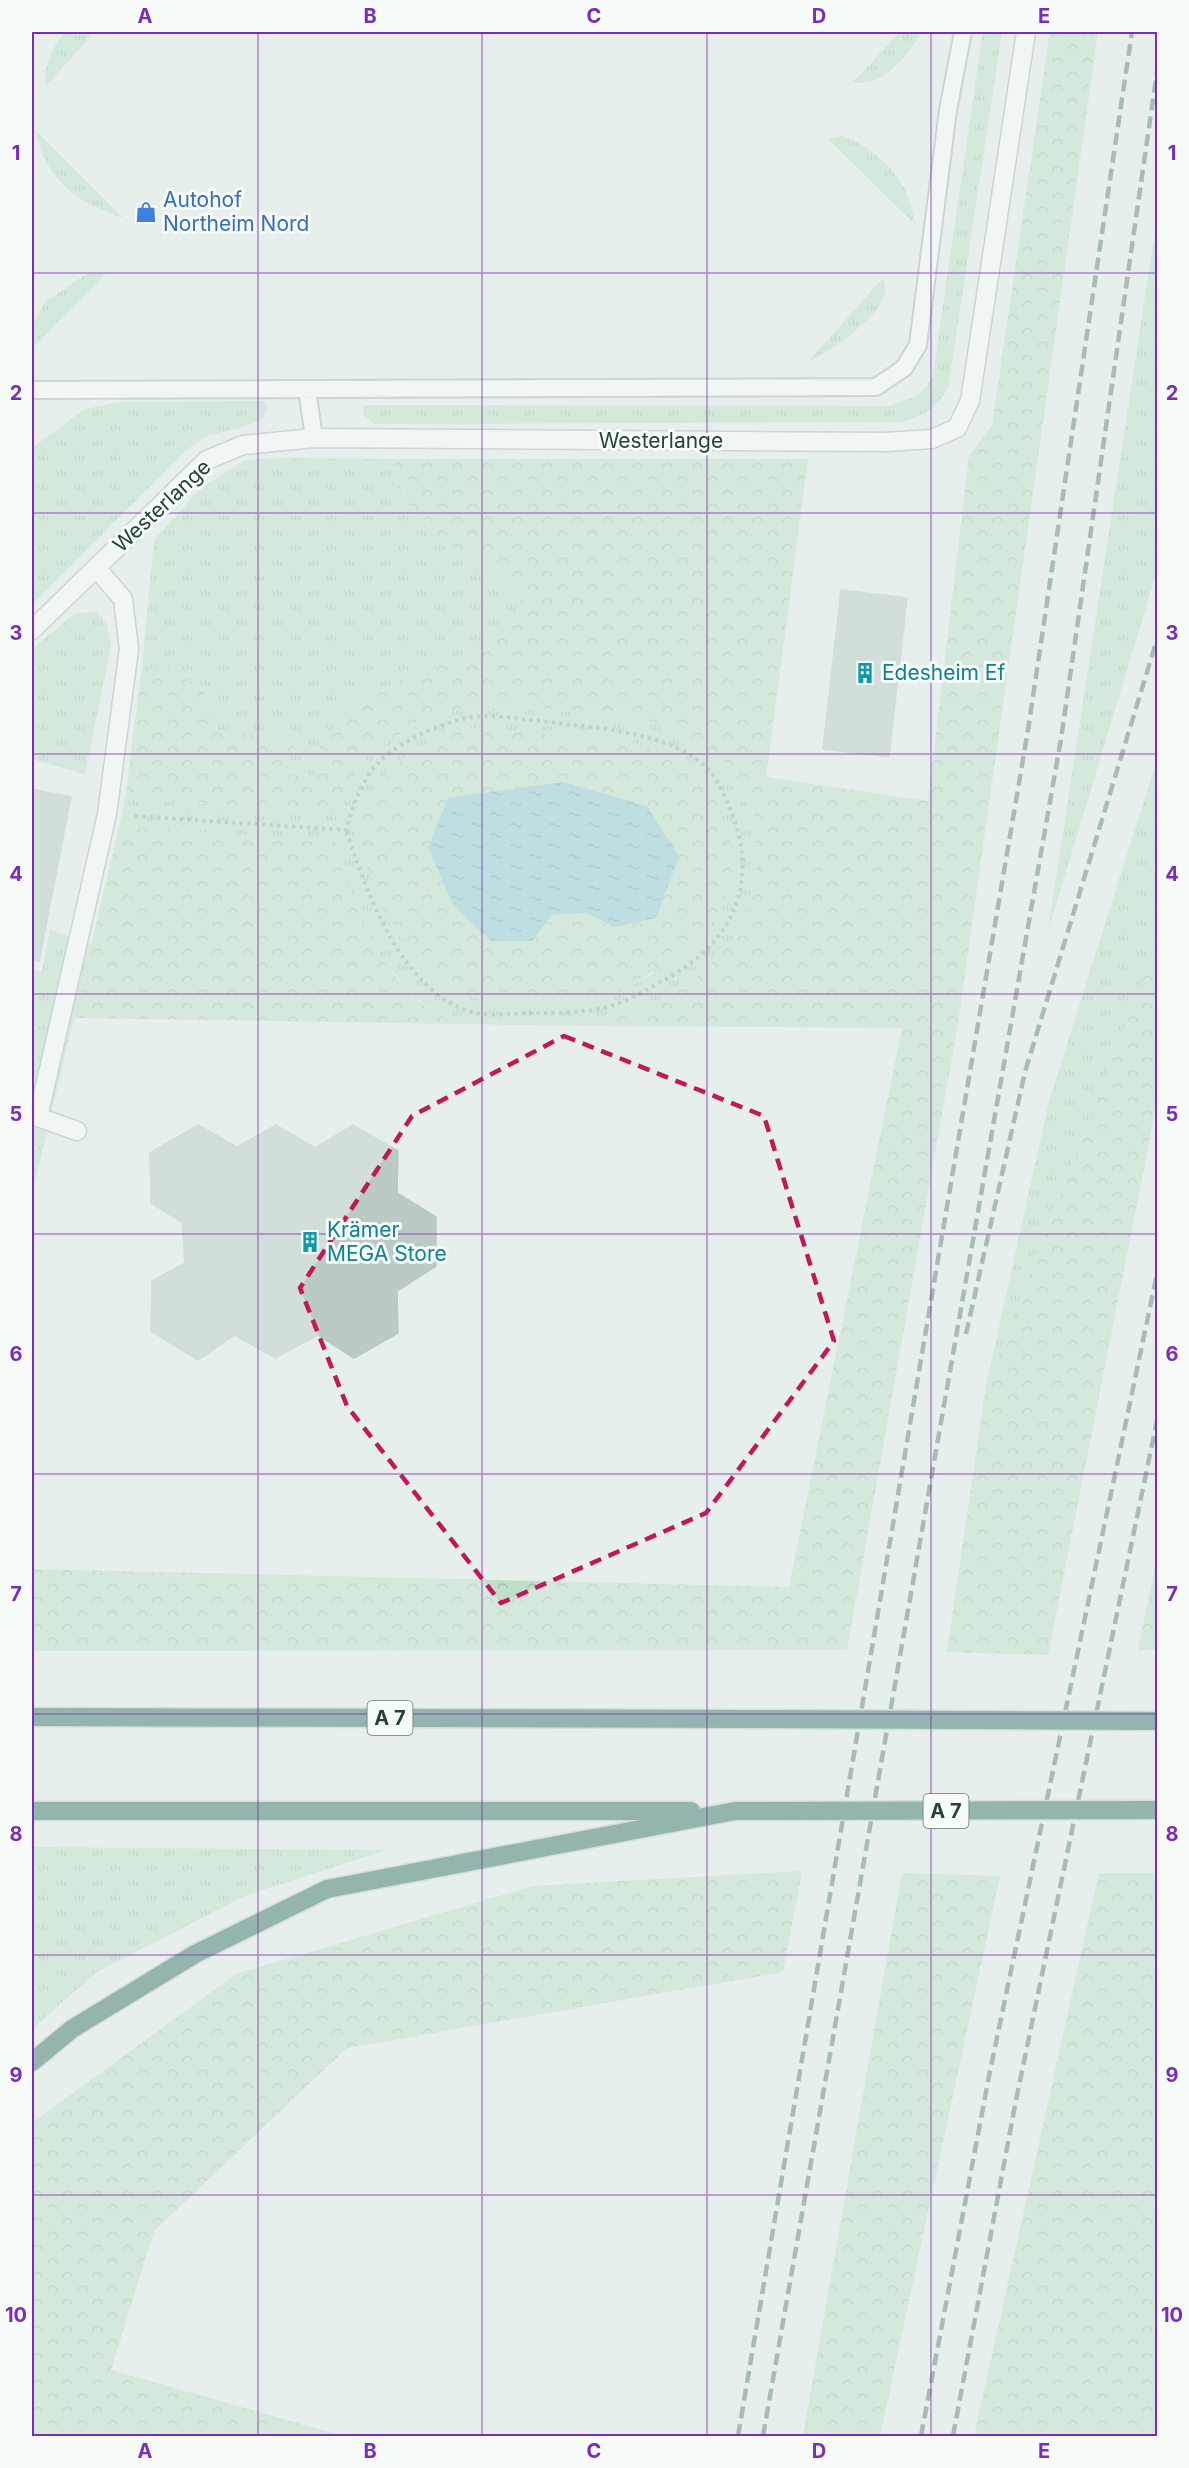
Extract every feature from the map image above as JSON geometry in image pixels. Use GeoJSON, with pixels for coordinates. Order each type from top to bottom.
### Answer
{"type":"FeatureCollection","features":[{"type":"Feature","properties":{"kind":"highway","name":"A 7"},"geometry":{"type":"LineString","coordinates":[[32,1717],[1158,1721]]}},
{"type":"Feature","properties":{"kind":"highway","name":"A 7"},"geometry":{"type":"LineString","coordinates":[[32,1811],[1158,1810]]}},
{"type":"Feature","properties":{"kind":"highway"},"geometry":{"type":"LineString","coordinates":[[32,2062],[72,2029],[195,1954],[327,1890],[735,1811]]}},
{"type":"Feature","properties":{"kind":"street","name":"Westerlange"},"geometry":{"type":"LineString","coordinates":[[32,630],[97,569],[171,492],[207,460],[243,445],[314,438],[886,442],[932,439],[957,428],[970,401],[1026,32]]}},
{"type":"Feature","properties":{"kind":"street"},"geometry":{"type":"LineString","coordinates":[[77,1131],[38,1117],[107,814],[129,649],[123,599],[97,569]]}},
{"type":"Feature","properties":{"kind":"lane"},"geometry":{"type":"LineString","coordinates":[[32,390],[876,387],[904,368],[918,345],[948,110],[963,32]]}},
{"type":"Feature","properties":{"kind":"lane"},"geometry":{"type":"LineString","coordinates":[[307,389],[314,438]]}},
{"type":"Feature","properties":{"kind":"path"},"geometry":{"type":"LineString","coordinates":[[482,716],[600,727],[675,746],[705,766],[722,789],[737,825],[745,866],[740,899],[717,937],[692,965],[605,1008],[557,1013],[477,1014],[443,1000],[407,963],[381,923],[346,830],[355,799],[380,761],[428,729],[482,716]]}},
{"type":"Feature","properties":{"kind":"path"},"geometry":{"type":"LineString","coordinates":[[107,814],[346,830]]}},
{"type":"Feature","properties":{"kind":"highlighted area"},"geometry":{"type":"Polygon","coordinates":[[[564,1036],[764,1116],[834,1341],[706,1513],[501,1603],[347,1406],[300,1288],[412,1116],[564,1036]]]}},
{"type":"Feature","properties":{"kind":"green space"},"geometry":{"type":"Polygon","coordinates":[[[65,32],[95,32],[45,87],[50,57],[65,32]]]}},
{"type":"Feature","properties":{"kind":"green space"},"geometry":{"type":"Polygon","coordinates":[[[900,32],[922,32],[894,68],[874,80],[864,83],[853,82],[900,32]]]}},
{"type":"Feature","properties":{"kind":"green space"},"geometry":{"type":"Polygon","coordinates":[[[983,32],[1002,32],[948,388],[939,401],[923,414],[901,422],[374,424],[363,414],[364,405],[888,406],[915,396],[925,388],[933,374],[983,32]]]}},
{"type":"Feature","properties":{"kind":"green space"},"geometry":{"type":"Polygon","coordinates":[[[1050,32],[1098,32],[958,1023],[847,1650],[32,1651],[32,1569],[789,1587],[902,1028],[587,1026],[650,1005],[693,981],[735,939],[757,879],[755,818],[724,763],[655,722],[510,705],[432,712],[367,756],[329,812],[125,799],[142,668],[174,668],[204,692],[213,729],[297,742],[281,774],[314,776],[320,745],[357,700],[401,680],[476,654],[517,623],[519,594],[480,560],[439,539],[407,502],[397,478],[393,459],[808,459],[766,777],[928,801],[969,456],[992,425],[1050,32]]]}},
{"type":"Feature","properties":{"kind":"green space"},"geometry":{"type":"Polygon","coordinates":[[[35,130],[123,218],[91,205],[66,187],[47,163],[35,130]]]}},
{"type":"Feature","properties":{"kind":"green space"},"geometry":{"type":"Polygon","coordinates":[[[843,136],[870,151],[892,170],[907,194],[915,224],[828,139],[843,136]]]}},
{"type":"Feature","properties":{"kind":"green space"},"geometry":{"type":"Polygon","coordinates":[[[1157,219],[1157,571],[1048,931],[1157,219]]]}},
{"type":"Feature","properties":{"kind":"green space"},"geometry":{"type":"Polygon","coordinates":[[[107,273],[32,348],[32,327],[45,302],[87,274],[107,273]]]}},
{"type":"Feature","properties":{"kind":"green space"},"geometry":{"type":"Polygon","coordinates":[[[883,278],[885,292],[874,312],[853,333],[808,362],[883,278]]]}},
{"type":"Feature","properties":{"kind":"green space"},"geometry":{"type":"Polygon","coordinates":[[[265,401],[267,409],[263,418],[240,428],[209,435],[186,450],[32,605],[32,448],[85,409],[121,402],[265,401]]]}},
{"type":"Feature","properties":{"kind":"green space"},"geometry":{"type":"Polygon","coordinates":[[[393,459],[397,478],[407,502],[439,539],[480,560],[519,594],[517,623],[476,654],[401,680],[320,745],[314,776],[281,774],[297,742],[213,729],[142,668],[154,540],[201,488],[220,476],[246,460],[393,459]]]}},
{"type":"Feature","properties":{"kind":"green space"},"geometry":{"type":"Polygon","coordinates":[[[97,612],[107,625],[111,644],[85,774],[32,759],[32,649],[76,613],[97,612]]]}},
{"type":"Feature","properties":{"kind":"green space"},"geometry":{"type":"Polygon","coordinates":[[[510,705],[655,722],[724,763],[755,818],[757,879],[735,939],[693,981],[650,1005],[587,1026],[455,1024],[414,997],[379,956],[357,912],[336,842],[119,827],[125,799],[328,812],[367,756],[432,712],[510,705]],[[478,728],[440,736],[397,762],[589,1000],[620,992],[654,973],[624,741],[478,728]]]}},
{"type":"Feature","properties":{"kind":"green space"},"geometry":{"type":"Polygon","coordinates":[[[478,728],[624,741],[677,757],[710,787],[730,835],[734,875],[721,906],[694,946],[620,992],[589,1000],[494,1004],[458,993],[434,979],[412,954],[379,900],[361,852],[361,816],[373,788],[397,762],[440,736],[478,728]],[[428,848],[532,941],[552,915],[586,913],[615,927],[656,918],[428,848]]]}},
{"type":"Feature","properties":{"kind":"green space"},"geometry":{"type":"Polygon","coordinates":[[[1157,760],[1157,943],[986,1386],[1049,1101],[1157,760]]]}},
{"type":"Feature","properties":{"kind":"green space"},"geometry":{"type":"Polygon","coordinates":[[[119,827],[336,841],[364,924],[385,962],[413,996],[455,1024],[74,1018],[119,827]]]}},
{"type":"Feature","properties":{"kind":"green space"},"geometry":{"type":"Polygon","coordinates":[[[50,930],[92,944],[32,1193],[32,970],[42,972],[50,930]]]}},
{"type":"Feature","properties":{"kind":"green space"},"geometry":{"type":"Polygon","coordinates":[[[1157,943],[1157,1102],[1048,1655],[947,1652],[986,1386],[1157,943]]]}},
{"type":"Feature","properties":{"kind":"green space"},"geometry":{"type":"Polygon","coordinates":[[[1157,1557],[1157,1650],[1138,1650],[1157,1557]]]}},
{"type":"Feature","properties":{"kind":"green space"},"geometry":{"type":"Polygon","coordinates":[[[32,1847],[386,1850],[247,1895],[97,1972],[32,2029],[32,1847]]]}},
{"type":"Feature","properties":{"kind":"green space"},"geometry":{"type":"Polygon","coordinates":[[[802,1871],[783,1972],[347,2048],[154,2231],[111,2370],[343,2436],[32,2436],[32,2123],[236,1974],[533,1886],[802,1871]]]}},
{"type":"Feature","properties":{"kind":"green space"},"geometry":{"type":"Polygon","coordinates":[[[902,1873],[1000,1876],[880,2436],[803,2436],[902,1873]]]}},
{"type":"Feature","properties":{"kind":"green space"},"geometry":{"type":"Polygon","coordinates":[[[1099,1873],[1157,1873],[1157,2436],[974,2436],[1099,1873]]]}},
{"type":"Feature","properties":{"kind":"water"},"geometry":{"type":"Polygon","coordinates":[[[563,782],[647,806],[679,857],[656,918],[615,927],[586,913],[552,915],[532,941],[491,941],[453,905],[428,847],[448,798],[563,782]]]}},
{"type":"Feature","properties":{"kind":"building","name":"Edesheim Ef"},"geometry":{"type":"Polygon","coordinates":[[[841,590],[907,598],[889,757],[823,749],[841,590]]]}},
{"type":"Feature","properties":{"kind":"building"},"geometry":{"type":"Polygon","coordinates":[[[32,789],[71,797],[39,961],[32,959],[32,789]]]}},
{"type":"Feature","properties":{"kind":"building","name":"Krämer MEGA Store"},"geometry":{"type":"Polygon","coordinates":[[[198,1125],[237,1147],[276,1125],[315,1148],[353,1125],[398,1151],[397,1193],[436,1217],[436,1266],[397,1291],[398,1333],[354,1358],[318,1335],[275,1358],[235,1335],[198,1360],[151,1331],[152,1281],[185,1263],[182,1222],[151,1203],[150,1153],[198,1125]]]}},
{"type":"Feature","properties":{"kind":"railway"},"geometry":{"type":"LineString","coordinates":[[738,2436],[1028,730],[1132,32]]}},
{"type":"Feature","properties":{"kind":"railway"},"geometry":{"type":"LineString","coordinates":[[763,2436],[1061,739],[1158,65]]}},
{"type":"Feature","properties":{"kind":"railway"},"geometry":{"type":"LineString","coordinates":[[966,1334],[1025,1072],[1158,636]]}},
{"type":"Feature","properties":{"kind":"railway"},"geometry":{"type":"LineString","coordinates":[[921,2436],[989,2076],[1158,1269]]}},
{"type":"Feature","properties":{"kind":"railway"},"geometry":{"type":"LineString","coordinates":[[953,2436],[1016,2100],[1158,1416]]}},
{"type":"Feature","properties":{"kind":"place","name":"Autohof Northeim Nord"},"geometry":{"type":"Point","coordinates":[146,212]}},
{"type":"Feature","properties":{"kind":"place","name":"Edesheim Ef"},"geometry":{"type":"Point","coordinates":[865,673]}},
{"type":"Feature","properties":{"kind":"place","name":"Krämer MEGA Store"},"geometry":{"type":"Point","coordinates":[310,1242]}}]}
